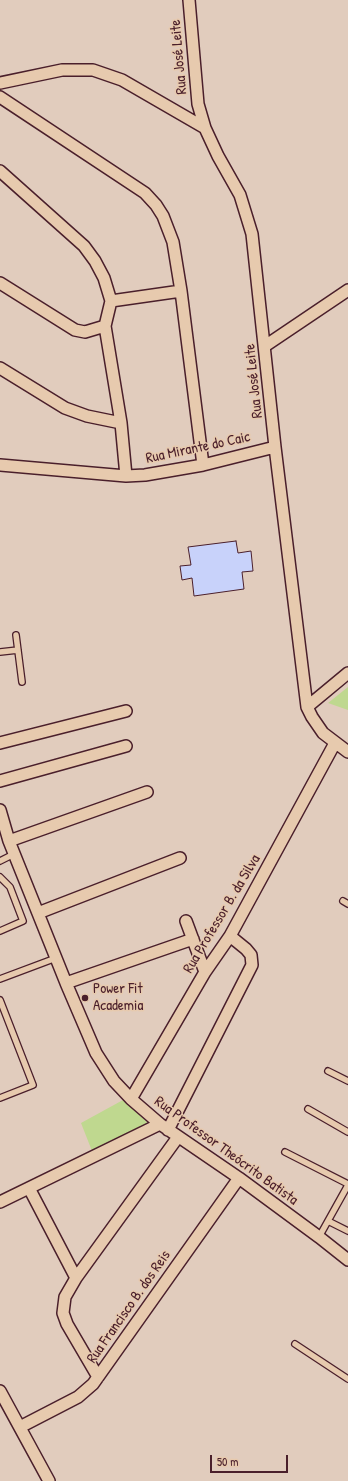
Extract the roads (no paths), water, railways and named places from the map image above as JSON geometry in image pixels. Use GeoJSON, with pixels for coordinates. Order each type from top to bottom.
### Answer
{"type":"FeatureCollection","features":[{"type":"Feature","properties":{"kind":"street","name":"Rua José Leite"},"geometry":{"type":"LineString","coordinates":[[189,0],[198,104],[205,128],[218,156],[240,195],[248,216],[253,242],[307,707],[317,725],[335,743],[348,752]]}},
{"type":"Feature","properties":{"kind":"street"},"geometry":{"type":"LineString","coordinates":[[0,83],[62,70],[93,70],[122,80],[205,128]]}},
{"type":"Feature","properties":{"kind":"street"},"geometry":{"type":"LineString","coordinates":[[0,97],[145,193],[156,205],[169,230],[173,242],[181,291],[203,465]]}},
{"type":"Feature","properties":{"kind":"street"},"geometry":{"type":"LineString","coordinates":[[0,170],[84,246],[95,261],[104,278],[111,301],[105,326],[121,423],[126,476]]}},
{"type":"Feature","properties":{"kind":"street"},"geometry":{"type":"LineString","coordinates":[[0,283],[75,330],[85,332],[105,326]]}},
{"type":"Feature","properties":{"kind":"street"},"geometry":{"type":"LineString","coordinates":[[265,346],[348,290]]}},
{"type":"Feature","properties":{"kind":"street"},"geometry":{"type":"LineString","coordinates":[[111,301],[181,291]]}},
{"type":"Feature","properties":{"kind":"street"},"geometry":{"type":"LineString","coordinates":[[0,368],[65,408],[87,416],[121,423]]}},
{"type":"Feature","properties":{"kind":"street","name":"Rua Mirante do Caic"},"geometry":{"type":"LineString","coordinates":[[0,465],[126,476],[172,472],[276,447]]}},
{"type":"Feature","properties":{"kind":"street"},"geometry":{"type":"LineString","coordinates":[[307,707],[348,673]]}},
{"type":"Feature","properties":{"kind":"street"},"geometry":{"type":"LineString","coordinates":[[0,743],[126,711]]}},
{"type":"Feature","properties":{"kind":"street","name":"Rua Professor B. da Silva"},"geometry":{"type":"LineString","coordinates":[[131,1099],[205,972],[230,936],[335,743]]}},
{"type":"Feature","properties":{"kind":"street"},"geometry":{"type":"LineString","coordinates":[[0,781],[126,746]]}},
{"type":"Feature","properties":{"kind":"street"},"geometry":{"type":"LineString","coordinates":[[9,841],[147,792]]}},
{"type":"Feature","properties":{"kind":"street","name":"Rua Professor Theócrito Batista"},"geometry":{"type":"LineString","coordinates":[[0,810],[9,841],[66,983],[96,1053],[114,1081],[131,1099],[164,1127],[239,1178],[319,1236],[348,1260]]}},
{"type":"Feature","properties":{"kind":"street"},"geometry":{"type":"LineString","coordinates":[[38,913],[180,858]]}},
{"type":"Feature","properties":{"kind":"street"},"geometry":{"type":"LineString","coordinates":[[186,921],[205,972]]}},
{"type":"Feature","properties":{"kind":"street"},"geometry":{"type":"LineString","coordinates":[[0,1202],[164,1127],[252,965],[251,955],[230,936]]}},
{"type":"Feature","properties":{"kind":"street"},"geometry":{"type":"LineString","coordinates":[[66,983],[193,939]]}},
{"type":"Feature","properties":{"kind":"street"},"geometry":{"type":"LineString","coordinates":[[98,1377],[67,1324],[64,1312],[65,1297],[76,1278],[178,1137]]}},
{"type":"Feature","properties":{"kind":"street","name":"Rua Francisco B. dos Reis"},"geometry":{"type":"LineString","coordinates":[[20,1427],[78,1397],[98,1377],[239,1178]]}},
{"type":"Feature","properties":{"kind":"street"},"geometry":{"type":"LineString","coordinates":[[29,1188],[76,1278]]}},
{"type":"Feature","properties":{"kind":"street"},"geometry":{"type":"LineString","coordinates":[[0,1391],[49,1481]]}},
{"type":"Feature","properties":{"kind":"lane"},"geometry":{"type":"LineString","coordinates":[[16,635],[22,682]]}},
{"type":"Feature","properties":{"kind":"lane"},"geometry":{"type":"LineString","coordinates":[[0,652],[18,650]]}},
{"type":"Feature","properties":{"kind":"lane"},"geometry":{"type":"LineString","coordinates":[[0,861],[14,854]]}},
{"type":"Feature","properties":{"kind":"lane"},"geometry":{"type":"LineString","coordinates":[[0,877],[10,887],[23,921],[0,931]]}},
{"type":"Feature","properties":{"kind":"lane"},"geometry":{"type":"LineString","coordinates":[[0,979],[56,958]]}},
{"type":"Feature","properties":{"kind":"lane"},"geometry":{"type":"LineString","coordinates":[[0,1000],[33,1084],[0,1098]]}},
{"type":"Feature","properties":{"kind":"lane"},"geometry":{"type":"LineString","coordinates":[[328,1071],[348,1081]]}},
{"type":"Feature","properties":{"kind":"lane"},"geometry":{"type":"LineString","coordinates":[[308,1109],[348,1132]]}},
{"type":"Feature","properties":{"kind":"lane"},"geometry":{"type":"LineString","coordinates":[[285,1152],[348,1185],[319,1236]]}},
{"type":"Feature","properties":{"kind":"lane"},"geometry":{"type":"LineString","coordinates":[[328,1221],[348,1232]]}},
{"type":"Feature","properties":{"kind":"lane"},"geometry":{"type":"LineString","coordinates":[[294,1344],[348,1380]]}},
{"type":"Feature","properties":{"kind":"place","name":"Power Fit Academia"},"geometry":{"type":"Point","coordinates":[85,998]}}]}
